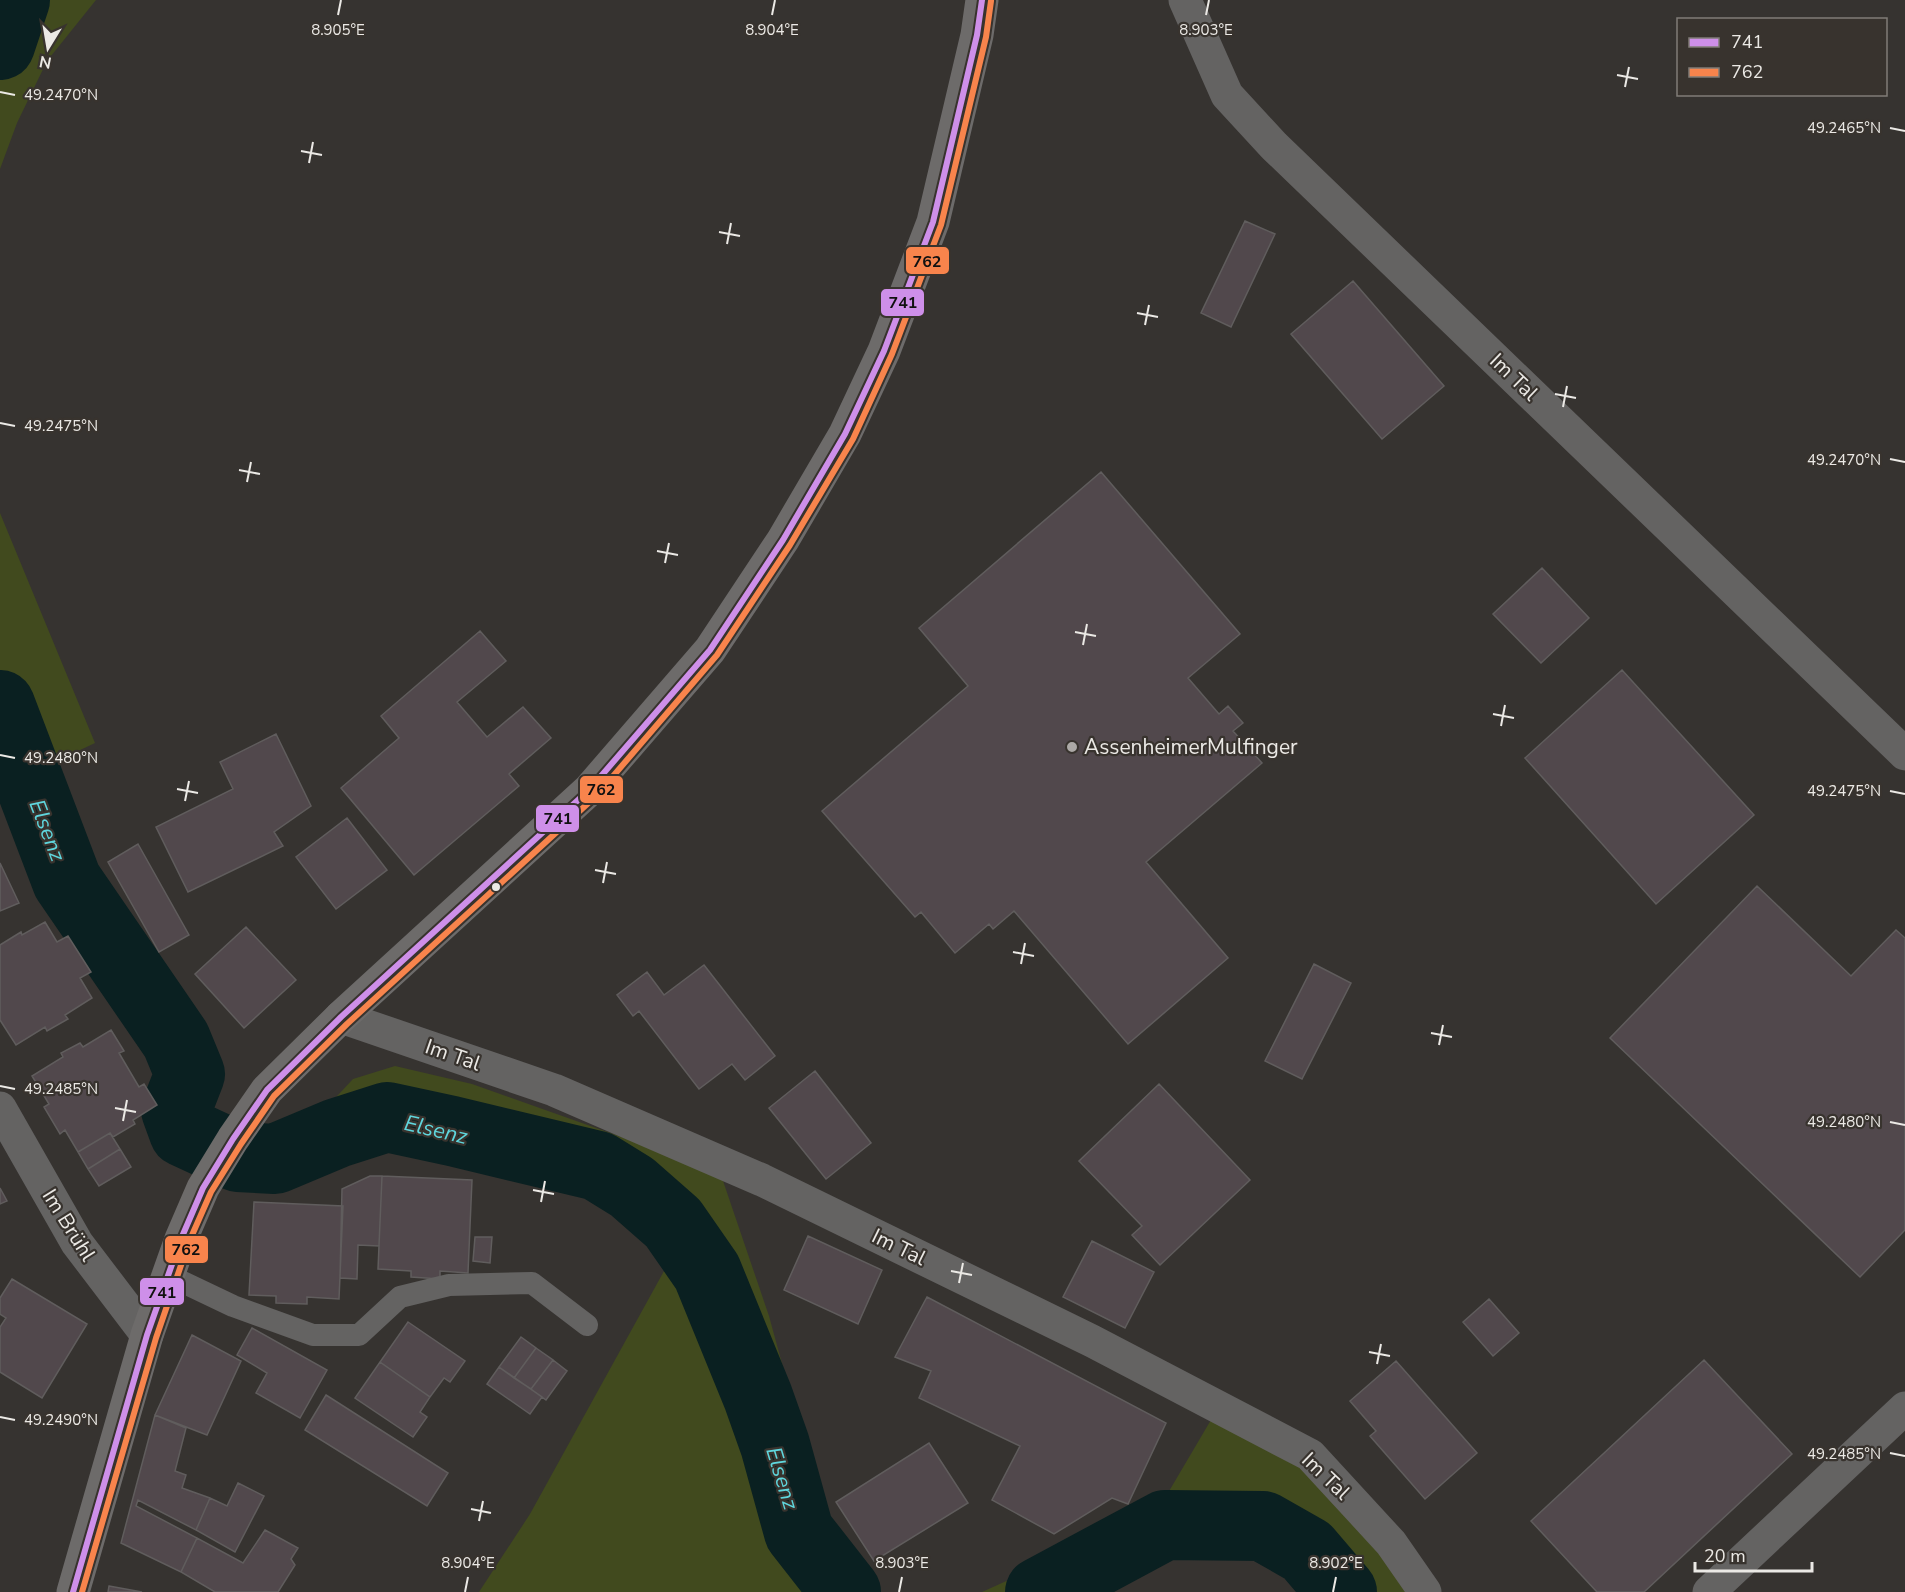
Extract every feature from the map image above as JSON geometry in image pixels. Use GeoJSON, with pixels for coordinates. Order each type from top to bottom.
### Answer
{"type":"FeatureCollection","features":[{"type":"Feature","properties":{"kind":"main road"},"geometry":{"type":"LineString","coordinates":[[73,1592],[147,1335],[168,1275],[203,1188],[233,1139],[267,1090],[341,1017],[589,790],[710,650],[783,540],[845,434],[884,351],[933,222],[977,35],[982,0]]}},
{"type":"Feature","properties":{"kind":"street","name":"Im Tal"},"geometry":{"type":"LineString","coordinates":[[1185,0],[1227,94],[1274,146],[1905,754]]}},
{"type":"Feature","properties":{"kind":"street","name":"Im Tal"},"geometry":{"type":"LineString","coordinates":[[341,1017],[554,1090],[762,1180],[1092,1341],[1310,1455],[1391,1543],[1425,1592]]}},
{"type":"Feature","properties":{"kind":"street","name":"Im Brühl"},"geometry":{"type":"LineString","coordinates":[[0,1108],[77,1244],[147,1335]]}},
{"type":"Feature","properties":{"kind":"street"},"geometry":{"type":"LineString","coordinates":[[1709,1592],[1905,1408]]}},
{"type":"Feature","properties":{"kind":"lane"},"geometry":{"type":"LineString","coordinates":[[168,1275],[233,1306],[313,1335],[359,1335],[400,1297],[449,1285],[532,1283],[588,1325]]}},
{"type":"Feature","properties":{"kind":"green space"},"geometry":{"type":"Polygon","coordinates":[[[0,0],[96,0],[47,61],[17,123],[0,169],[0,0]]]}},
{"type":"Feature","properties":{"kind":"green space"},"geometry":{"type":"Polygon","coordinates":[[[0,513],[95,743],[9,784],[0,772],[0,513]]]}},
{"type":"Feature","properties":{"kind":"green space"},"geometry":{"type":"Polygon","coordinates":[[[395,1066],[472,1084],[720,1172],[769,1316],[827,1528],[858,1585],[878,1592],[479,1592],[530,1514],[669,1262],[605,1192],[515,1156],[368,1123],[308,1127],[353,1079],[395,1066]]]}},
{"type":"Feature","properties":{"kind":"green space"},"geometry":{"type":"Polygon","coordinates":[[[1218,1408],[1310,1455],[1425,1592],[1303,1592],[1281,1542],[1206,1532],[1098,1592],[982,1592],[1133,1524],[1165,1498],[1218,1408]]]}},
{"type":"Feature","properties":{"kind":"building"},"geometry":{"type":"Polygon","coordinates":[[[1245,221],[1275,234],[1231,327],[1201,313],[1245,221]]]}},
{"type":"Feature","properties":{"kind":"building"},"geometry":{"type":"Polygon","coordinates":[[[1353,281],[1444,386],[1382,439],[1291,334],[1353,281]]]}},
{"type":"Feature","properties":{"kind":"building","name":"AssenheimerMulfinger"},"geometry":{"type":"Polygon","coordinates":[[[1101,472],[1240,634],[1188,678],[1219,714],[1228,706],[1243,723],[1233,731],[1262,763],[1146,862],[1228,958],[1128,1044],[1014,911],[993,929],[989,924],[955,953],[921,912],[915,917],[822,811],[968,686],[919,628],[1101,472]]]}},
{"type":"Feature","properties":{"kind":"building"},"geometry":{"type":"Polygon","coordinates":[[[1542,568],[1589,618],[1541,663],[1493,614],[1542,568]]]}},
{"type":"Feature","properties":{"kind":"building"},"geometry":{"type":"Polygon","coordinates":[[[480,631],[506,661],[457,702],[487,737],[523,707],[551,738],[509,774],[519,786],[414,875],[341,788],[399,738],[381,716],[480,631]]]}},
{"type":"Feature","properties":{"kind":"building"},"geometry":{"type":"Polygon","coordinates":[[[1622,670],[1754,815],[1656,904],[1525,758],[1622,670]]]}},
{"type":"Feature","properties":{"kind":"building"},"geometry":{"type":"Polygon","coordinates":[[[276,734],[311,806],[274,832],[283,846],[188,892],[156,827],[233,789],[220,762],[276,734]]]}},
{"type":"Feature","properties":{"kind":"building"},"geometry":{"type":"Polygon","coordinates":[[[347,818],[387,870],[336,909],[296,857],[347,818]]]}},
{"type":"Feature","properties":{"kind":"building"},"geometry":{"type":"Polygon","coordinates":[[[138,844],[189,935],[159,952],[108,862],[138,844]]]}},
{"type":"Feature","properties":{"kind":"building"},"geometry":{"type":"Polygon","coordinates":[[[0,863],[19,903],[0,911],[0,863]]]}},
{"type":"Feature","properties":{"kind":"building"},"geometry":{"type":"Polygon","coordinates":[[[1757,886],[1851,976],[1896,930],[1905,938],[1905,1230],[1860,1277],[1610,1038],[1757,886]]]}},
{"type":"Feature","properties":{"kind":"building"},"geometry":{"type":"Polygon","coordinates":[[[45,922],[57,942],[68,936],[91,972],[80,978],[92,998],[65,1015],[68,1019],[47,1031],[45,1027],[16,1045],[0,1020],[0,945],[21,932],[22,935],[45,922]]]}},
{"type":"Feature","properties":{"kind":"building"},"geometry":{"type":"Polygon","coordinates":[[[246,927],[296,980],[244,1028],[195,974],[246,927]]]}},
{"type":"Feature","properties":{"kind":"building"},"geometry":{"type":"Polygon","coordinates":[[[1314,964],[1351,983],[1302,1079],[1265,1061],[1314,964]]]}},
{"type":"Feature","properties":{"kind":"building"},"geometry":{"type":"Polygon","coordinates":[[[704,965],[775,1056],[745,1080],[732,1064],[699,1089],[639,1011],[633,1016],[617,995],[647,972],[664,995],[704,965]]]}},
{"type":"Feature","properties":{"kind":"building"},"geometry":{"type":"Polygon","coordinates":[[[111,1030],[124,1051],[119,1053],[139,1087],[144,1084],[157,1105],[133,1120],[135,1124],[113,1137],[110,1133],[78,1152],[65,1130],[60,1134],[44,1107],[49,1104],[32,1076],[63,1057],[61,1053],[80,1043],[83,1047],[111,1030]]]}},
{"type":"Feature","properties":{"kind":"building"},"geometry":{"type":"Polygon","coordinates":[[[815,1071],[871,1143],[826,1179],[769,1108],[815,1071]]]}},
{"type":"Feature","properties":{"kind":"building"},"geometry":{"type":"Polygon","coordinates":[[[1159,1084],[1250,1180],[1160,1265],[1132,1235],[1142,1226],[1079,1161],[1159,1084]]]}},
{"type":"Feature","properties":{"kind":"building"},"geometry":{"type":"Polygon","coordinates":[[[110,1133],[120,1149],[88,1169],[78,1152],[110,1133]]]}},
{"type":"Feature","properties":{"kind":"building"},"geometry":{"type":"Polygon","coordinates":[[[120,1149],[131,1167],[99,1186],[88,1169],[120,1149]]]}},
{"type":"Feature","properties":{"kind":"building"},"geometry":{"type":"Polygon","coordinates":[[[370,1176],[382,1176],[379,1246],[358,1245],[357,1279],[340,1278],[342,1189],[370,1176]]]}},
{"type":"Feature","properties":{"kind":"building"},"geometry":{"type":"Polygon","coordinates":[[[382,1176],[472,1180],[468,1273],[440,1271],[440,1279],[411,1277],[411,1271],[378,1269],[382,1176]]]}},
{"type":"Feature","properties":{"kind":"building"},"geometry":{"type":"Polygon","coordinates":[[[0,1188],[7,1201],[0,1204],[0,1188]]]}},
{"type":"Feature","properties":{"kind":"building"},"geometry":{"type":"Polygon","coordinates":[[[254,1202],[343,1206],[339,1299],[307,1297],[307,1304],[276,1303],[276,1296],[249,1295],[254,1202]]]}},
{"type":"Feature","properties":{"kind":"building"},"geometry":{"type":"Polygon","coordinates":[[[808,1236],[882,1270],[858,1324],[784,1290],[808,1236]]]}},
{"type":"Feature","properties":{"kind":"building"},"geometry":{"type":"Polygon","coordinates":[[[475,1237],[492,1237],[490,1263],[473,1261],[475,1237]]]}},
{"type":"Feature","properties":{"kind":"building"},"geometry":{"type":"Polygon","coordinates":[[[1092,1241],[1154,1272],[1125,1328],[1063,1297],[1092,1241]]]}},
{"type":"Feature","properties":{"kind":"building"},"geometry":{"type":"Polygon","coordinates":[[[12,1279],[87,1324],[42,1398],[0,1372],[0,1327],[6,1318],[0,1314],[0,1298],[12,1279]]]}},
{"type":"Feature","properties":{"kind":"building"},"geometry":{"type":"Polygon","coordinates":[[[927,1297],[1166,1423],[1128,1504],[1112,1498],[1054,1534],[992,1500],[1020,1446],[919,1398],[931,1371],[895,1357],[927,1297]]]}},
{"type":"Feature","properties":{"kind":"building"},"geometry":{"type":"Polygon","coordinates":[[[1489,1299],[1519,1333],[1493,1356],[1463,1322],[1489,1299]]]}},
{"type":"Feature","properties":{"kind":"building"},"geometry":{"type":"Polygon","coordinates":[[[408,1322],[465,1361],[450,1382],[444,1378],[430,1397],[380,1362],[408,1322]]]}},
{"type":"Feature","properties":{"kind":"building"},"geometry":{"type":"Polygon","coordinates":[[[252,1328],[327,1370],[300,1418],[256,1393],[267,1373],[237,1355],[252,1328]]]}},
{"type":"Feature","properties":{"kind":"building"},"geometry":{"type":"Polygon","coordinates":[[[192,1335],[241,1361],[207,1435],[155,1415],[192,1335]]]}},
{"type":"Feature","properties":{"kind":"building"},"geometry":{"type":"Polygon","coordinates":[[[521,1337],[536,1348],[514,1378],[499,1367],[521,1337]]]}},
{"type":"Feature","properties":{"kind":"building"},"geometry":{"type":"Polygon","coordinates":[[[536,1348],[553,1360],[531,1389],[514,1378],[536,1348]]]}},
{"type":"Feature","properties":{"kind":"building"},"geometry":{"type":"Polygon","coordinates":[[[553,1360],[567,1371],[546,1400],[531,1389],[553,1360]]]}},
{"type":"Feature","properties":{"kind":"building"},"geometry":{"type":"Polygon","coordinates":[[[1704,1360],[1792,1454],[1644,1592],[1597,1592],[1531,1521],[1704,1360]]]}},
{"type":"Feature","properties":{"kind":"building"},"geometry":{"type":"Polygon","coordinates":[[[1396,1361],[1477,1453],[1425,1499],[1370,1436],[1376,1431],[1350,1401],[1396,1361]]]}},
{"type":"Feature","properties":{"kind":"building"},"geometry":{"type":"Polygon","coordinates":[[[380,1362],[430,1397],[420,1412],[427,1417],[413,1437],[355,1398],[380,1362]]]}},
{"type":"Feature","properties":{"kind":"building"},"geometry":{"type":"Polygon","coordinates":[[[499,1367],[542,1397],[530,1414],[487,1384],[499,1367]]]}},
{"type":"Feature","properties":{"kind":"building"},"geometry":{"type":"Polygon","coordinates":[[[326,1395],[448,1473],[427,1506],[305,1430],[326,1395]]]}},
{"type":"Feature","properties":{"kind":"building"},"geometry":{"type":"Polygon","coordinates":[[[155,1415],[186,1428],[175,1471],[186,1475],[182,1488],[210,1498],[196,1530],[138,1500],[136,1506],[197,1538],[181,1572],[121,1543],[155,1415]]]}},
{"type":"Feature","properties":{"kind":"building"},"geometry":{"type":"Polygon","coordinates":[[[929,1443],[968,1503],[874,1561],[836,1502],[929,1443]]]}},
{"type":"Feature","properties":{"kind":"building"},"geometry":{"type":"Polygon","coordinates":[[[238,1483],[264,1496],[235,1552],[196,1530],[210,1498],[227,1506],[238,1483]]]}},
{"type":"Feature","properties":{"kind":"building"},"geometry":{"type":"Polygon","coordinates":[[[265,1530],[298,1548],[291,1559],[295,1565],[278,1592],[215,1592],[181,1572],[197,1538],[243,1563],[265,1530]]]}},
{"type":"Feature","properties":{"kind":"building"},"geometry":{"type":"Polygon","coordinates":[[[109,1586],[142,1592],[108,1592],[109,1586]]]}},
{"type":"Feature","properties":{"kind":"waterway","name":"Elsenz"},"geometry":{"type":"LineString","coordinates":[[0,45],[15,0]]}},
{"type":"Feature","properties":{"kind":"waterway","name":"Elsenz"},"geometry":{"type":"LineString","coordinates":[[0,705],[67,881],[176,1040],[190,1074],[176,1110],[184,1132],[238,1157],[275,1159],[337,1133],[387,1117],[598,1166],[632,1187],[673,1223],[707,1272],[775,1445],[799,1532],[846,1592]]}},
{"type":"Feature","properties":{"kind":"waterway","name":"Elsenz"},"geometry":{"type":"LineString","coordinates":[[1040,1592],[1165,1525],[1263,1526],[1307,1551],[1342,1592]]}},
{"type":"Feature","properties":{"kind":"transit line","name":"741"},"geometry":{"type":"LineString","coordinates":[[73,1592],[147,1335],[181,1239],[203,1188],[233,1139],[267,1090],[341,1017],[589,790],[710,650],[783,540],[845,434],[884,351],[933,222],[977,35],[982,0]]}},
{"type":"Feature","properties":{"kind":"transit line","name":"762"},"geometry":{"type":"LineString","coordinates":[[82,1592],[156,1338],[189,1242],[211,1192],[241,1144],[274,1096],[347,1024],[596,796],[717,655],[790,545],[853,439],[892,354],[941,225],[986,37],[991,1]]}},
{"type":"Feature","properties":{"kind":"place","name":"AssenheimerMulfinger"},"geometry":{"type":"Point","coordinates":[1072,747]}}]}
